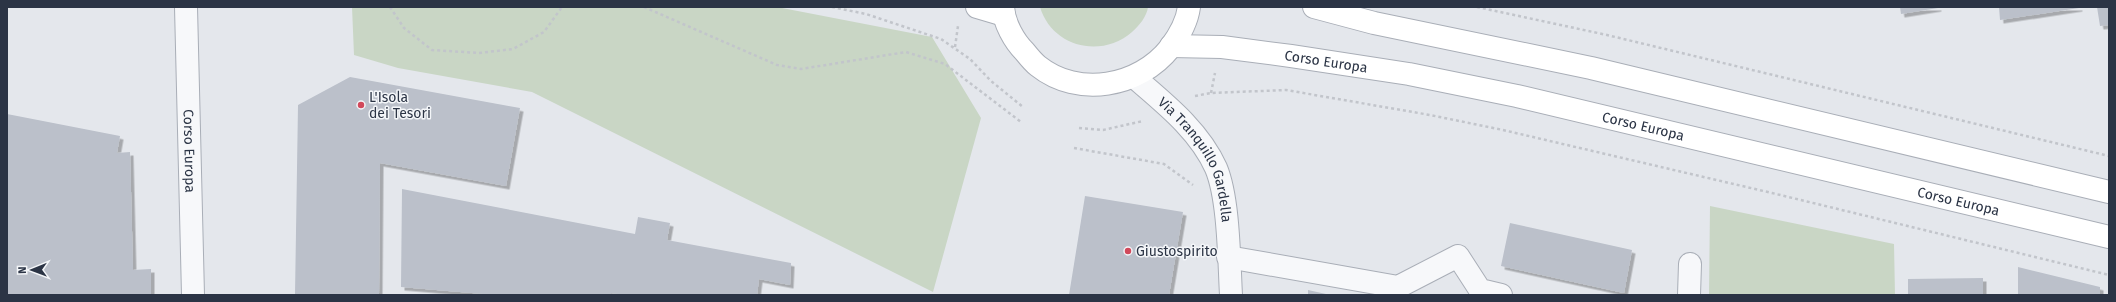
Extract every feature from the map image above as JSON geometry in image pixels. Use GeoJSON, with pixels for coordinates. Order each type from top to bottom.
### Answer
{"type":"FeatureCollection","features":[{"type":"Feature","properties":{"kind":"main road"},"geometry":{"type":"LineString","coordinates":[[977,7],[1003,11],[1017,43],[1038,66],[1065,80],[1100,85],[1134,77],[1160,61],[1178,38],[1189,7]]}},
{"type":"Feature","properties":{"kind":"main road"},"geometry":{"type":"LineString","coordinates":[[1314,7],[1374,23],[1591,68],[2109,192]]}},
{"type":"Feature","properties":{"kind":"main road","name":"Corso Europa"},"geometry":{"type":"LineString","coordinates":[[1171,46],[1222,47],[1409,74],[1517,96],[2109,237]]}},
{"type":"Feature","properties":{"kind":"street","name":"Corso Europa"},"geometry":{"type":"LineString","coordinates":[[186,7],[194,295]]}},
{"type":"Feature","properties":{"kind":"street","name":"Via Tranquillo Gardella"},"geometry":{"type":"LineString","coordinates":[[1134,77],[1168,106],[1193,133],[1216,168],[1222,188],[1231,295]]}},
{"type":"Feature","properties":{"kind":"street"},"geometry":{"type":"LineString","coordinates":[[1228,257],[1398,287],[1458,256],[1480,290],[1490,294]]}},
{"type":"Feature","properties":{"kind":"street"},"geometry":{"type":"LineString","coordinates":[[1689,295],[1690,264]]}},
{"type":"Feature","properties":{"kind":"path"},"geometry":{"type":"LineString","coordinates":[[390,7],[404,28],[432,50],[479,53],[513,49],[544,32],[562,7]]}},
{"type":"Feature","properties":{"kind":"path"},"geometry":{"type":"LineString","coordinates":[[644,7],[778,65],[801,69],[906,52],[945,64],[1021,122]]}},
{"type":"Feature","properties":{"kind":"path"},"geometry":{"type":"LineString","coordinates":[[832,7],[866,14],[941,39],[955,47],[991,81],[1023,107]]}},
{"type":"Feature","properties":{"kind":"path"},"geometry":{"type":"LineString","coordinates":[[1477,7],[1607,35],[2109,156]]}},
{"type":"Feature","properties":{"kind":"path"},"geometry":{"type":"LineString","coordinates":[[955,47],[958,26]]}},
{"type":"Feature","properties":{"kind":"path"},"geometry":{"type":"LineString","coordinates":[[1211,93],[1216,69]]}},
{"type":"Feature","properties":{"kind":"path"},"geometry":{"type":"LineString","coordinates":[[1189,97],[1211,93],[1286,90],[1489,127],[1772,193],[2109,275]]}},
{"type":"Feature","properties":{"kind":"path"},"geometry":{"type":"LineString","coordinates":[[1079,128],[1102,130],[1127,126],[1145,120]]}},
{"type":"Feature","properties":{"kind":"path"},"geometry":{"type":"LineString","coordinates":[[1074,148],[1164,164],[1198,188]]}},
{"type":"Feature","properties":{"kind":"green space"},"geometry":{"type":"Polygon","coordinates":[[[352,7],[777,7],[932,37],[981,118],[933,292],[532,92],[398,68],[354,55],[352,7]]]}},
{"type":"Feature","properties":{"kind":"green space"},"geometry":{"type":"Polygon","coordinates":[[[1040,7],[1148,7],[1142,21],[1132,32],[1120,40],[1106,45],[1092,47],[1079,45],[1066,40],[1055,32],[1046,21],[1040,7]]]}},
{"type":"Feature","properties":{"kind":"green space"},"geometry":{"type":"Polygon","coordinates":[[[1710,206],[1894,244],[1895,295],[1709,295],[1710,206]]]}},
{"type":"Feature","properties":{"kind":"building"},"geometry":{"type":"Polygon","coordinates":[[[1900,7],[1938,7],[1938,8],[1901,14],[1900,7]]]}},
{"type":"Feature","properties":{"kind":"building"},"geometry":{"type":"Polygon","coordinates":[[[1999,7],[2079,7],[2079,8],[2000,20],[1999,7]]]}},
{"type":"Feature","properties":{"kind":"building"},"geometry":{"type":"Polygon","coordinates":[[[2097,7],[2109,7],[2109,25],[2100,26],[2097,7]]]}},
{"type":"Feature","properties":{"kind":"building"},"geometry":{"type":"Polygon","coordinates":[[[350,77],[520,108],[506,186],[380,163],[379,295],[295,295],[298,105],[350,77]]]}},
{"type":"Feature","properties":{"kind":"building"},"geometry":{"type":"Polygon","coordinates":[[[7,114],[120,136],[117,153],[130,152],[133,270],[151,269],[151,295],[7,295],[7,114]]]}},
{"type":"Feature","properties":{"kind":"building"},"geometry":{"type":"Polygon","coordinates":[[[402,189],[635,234],[638,217],[670,223],[667,240],[791,263],[790,285],[759,279],[757,295],[625,295],[611,293],[611,295],[484,295],[401,287],[402,189]]]}},
{"type":"Feature","properties":{"kind":"building"},"geometry":{"type":"Polygon","coordinates":[[[1085,196],[1183,212],[1169,295],[1069,295],[1085,196]]]}},
{"type":"Feature","properties":{"kind":"building"},"geometry":{"type":"Polygon","coordinates":[[[1510,223],[1632,250],[1624,293],[1501,266],[1510,223]]]}},
{"type":"Feature","properties":{"kind":"building"},"geometry":{"type":"Polygon","coordinates":[[[2018,267],[2100,287],[2100,295],[2018,295],[2018,267]]]}},
{"type":"Feature","properties":{"kind":"building"},"geometry":{"type":"Polygon","coordinates":[[[1983,278],[1983,295],[1908,295],[1908,279],[1983,278]]]}},
{"type":"Feature","properties":{"kind":"building"},"geometry":{"type":"Polygon","coordinates":[[[1308,290],[1326,294],[1326,295],[1308,295],[1308,290]]]}},
{"type":"Feature","properties":{"kind":"place","name":"L'Isola dei Tesori"},"geometry":{"type":"Point","coordinates":[361,105]}},
{"type":"Feature","properties":{"kind":"place","name":"Giustospirito"},"geometry":{"type":"Point","coordinates":[1128,251]}}]}
